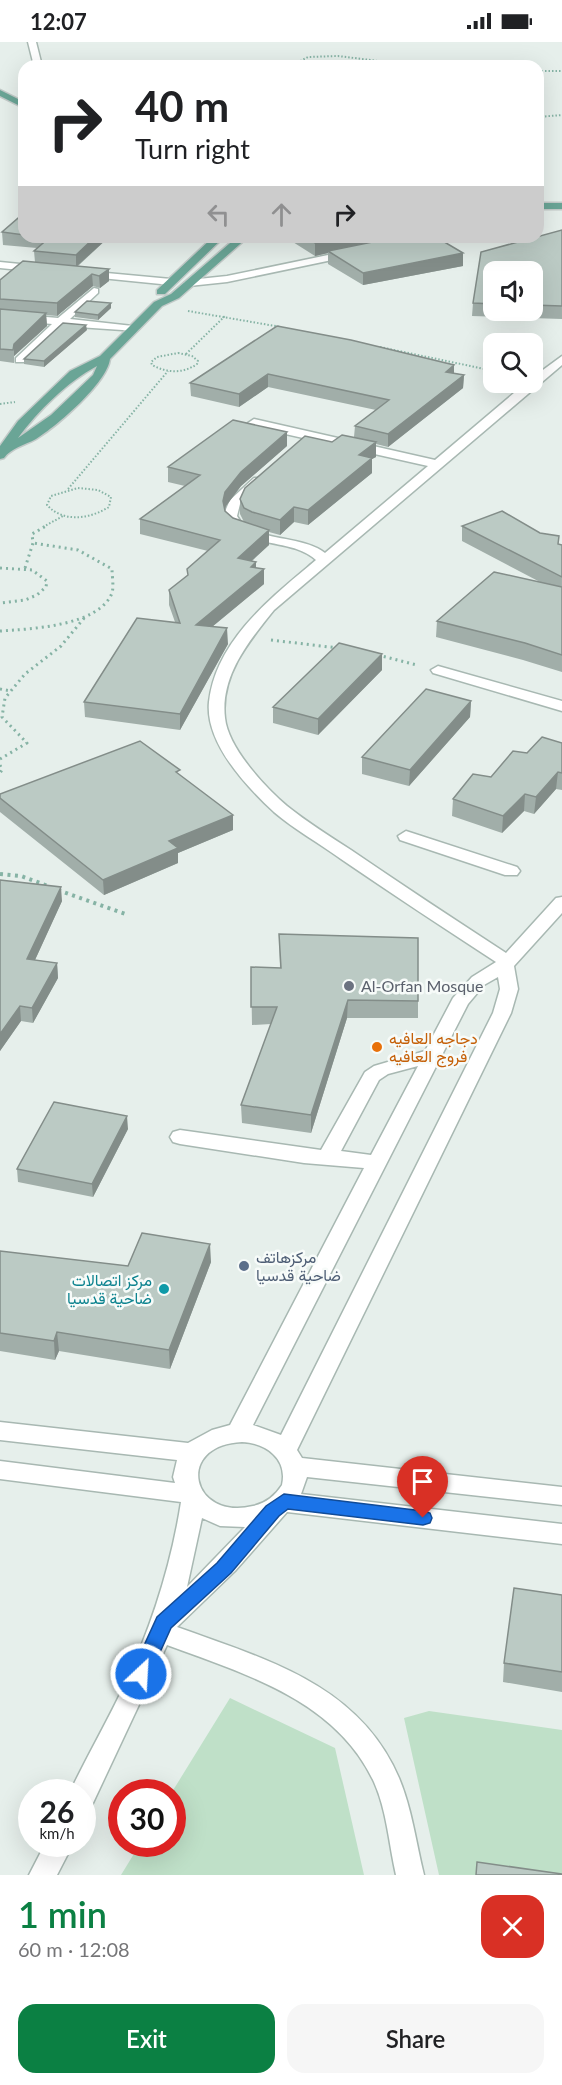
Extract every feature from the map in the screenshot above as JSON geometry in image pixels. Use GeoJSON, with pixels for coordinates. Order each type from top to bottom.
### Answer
{"type":"FeatureCollection","features":[{"type":"Feature","properties":{"kind":"main road"},"geometry":{"type":"LineString","coordinates":[[0,82],[18,91]]}},
{"type":"Feature","properties":{"kind":"main road"},"geometry":{"type":"LineString","coordinates":[[0,93],[18,102]]}},
{"type":"Feature","properties":{"kind":"main road"},"geometry":{"type":"LineString","coordinates":[[544,206],[562,206]]}},
{"type":"Feature","properties":{"kind":"main road"},"geometry":{"type":"LineString","coordinates":[[544,211],[562,212]]}},
{"type":"Feature","properties":{"kind":"main road"},"geometry":{"type":"LineString","coordinates":[[156,306],[160,293],[213,243]]}},
{"type":"Feature","properties":{"kind":"main road"},"geometry":{"type":"LineString","coordinates":[[3,452],[22,424],[75,374],[104,358],[156,306],[175,296],[236,243]]}},
{"type":"Feature","properties":{"kind":"main road"},"geometry":{"type":"LineString","coordinates":[[3,452],[28,440],[43,429],[97,377],[103,368],[104,358]]}},
{"type":"Feature","properties":{"kind":"street"},"geometry":{"type":"LineString","coordinates":[[32,42],[36,60]]}},
{"type":"Feature","properties":{"kind":"street"},"geometry":{"type":"LineString","coordinates":[[189,283],[227,279],[369,250]]}},
{"type":"Feature","properties":{"kind":"street"},"geometry":{"type":"LineString","coordinates":[[0,265],[171,282]]}},
{"type":"Feature","properties":{"kind":"street"},"geometry":{"type":"LineString","coordinates":[[20,360],[94,291]]}},
{"type":"Feature","properties":{"kind":"street"},"geometry":{"type":"LineString","coordinates":[[0,316],[133,329]]}},
{"type":"Feature","properties":{"kind":"street"},"geometry":{"type":"LineString","coordinates":[[162,1627],[224,1568],[292,1491],[295,1478],[289,1458],[502,1013],[509,989],[506,964],[281,809],[252,779],[231,750],[217,721],[219,694],[228,663],[243,637],[269,607],[562,359]]}},
{"type":"Feature","properties":{"kind":"street"},"geometry":{"type":"LineString","coordinates":[[254,423],[306,440],[436,464]]}},
{"type":"Feature","properties":{"kind":"street"},"geometry":{"type":"LineString","coordinates":[[265,475],[232,506],[230,514],[233,522],[253,536],[306,547],[323,559]]}},
{"type":"Feature","properties":{"kind":"street"},"geometry":{"type":"LineString","coordinates":[[438,670],[562,706]]}},
{"type":"Feature","properties":{"kind":"street"},"geometry":{"type":"LineString","coordinates":[[406,836],[511,871]]}},
{"type":"Feature","properties":{"kind":"street"},"geometry":{"type":"LineString","coordinates":[[237,1433],[460,1002],[478,981],[506,964],[562,902]]}},
{"type":"Feature","properties":{"kind":"street"},"geometry":{"type":"LineString","coordinates":[[327,1158],[372,1076],[381,1070],[432,1055]]}},
{"type":"Feature","properties":{"kind":"street"},"geometry":{"type":"LineString","coordinates":[[180,1137],[376,1163]]}},
{"type":"Feature","properties":{"kind":"street"},"geometry":{"type":"LineString","coordinates":[[0,1431],[193,1453]]}},
{"type":"Feature","properties":{"kind":"street"},"geometry":{"type":"LineString","coordinates":[[562,1496],[289,1458],[264,1437],[237,1433],[220,1436],[205,1443],[193,1453],[186,1466],[185,1480],[191,1497],[204,1510],[229,1518],[256,1517],[278,1506],[562,1534]]}},
{"type":"Feature","properties":{"kind":"street"},"geometry":{"type":"LineString","coordinates":[[0,1470],[191,1497]]}},
{"type":"Feature","properties":{"kind":"street"},"geometry":{"type":"LineString","coordinates":[[90,1779],[162,1627],[184,1560],[191,1497]]}},
{"type":"Feature","properties":{"kind":"street"},"geometry":{"type":"LineString","coordinates":[[162,1627],[285,1678],[317,1696],[345,1718],[368,1746],[385,1777],[410,1875]]}},
{"type":"Feature","properties":{"kind":"street"},"geometry":{"type":"LineString","coordinates":[[43,1875],[52,1857]]}},
{"type":"Feature","properties":{"kind":"path"},"geometry":{"type":"LineString","coordinates":[[302,60],[308,57],[338,56],[370,60]]}},
{"type":"Feature","properties":{"kind":"path"},"geometry":{"type":"LineString","coordinates":[[544,71],[562,71]]}},
{"type":"Feature","properties":{"kind":"path"},"geometry":{"type":"LineString","coordinates":[[544,116],[562,115]]}},
{"type":"Feature","properties":{"kind":"path"},"geometry":{"type":"LineString","coordinates":[[156,306],[226,316],[284,328]]}},
{"type":"Feature","properties":{"kind":"path"},"geometry":{"type":"LineString","coordinates":[[186,354],[226,316]]}},
{"type":"Feature","properties":{"kind":"path"},"geometry":{"type":"LineString","coordinates":[[377,347],[483,369]]}},
{"type":"Feature","properties":{"kind":"path"},"geometry":{"type":"LineString","coordinates":[[186,354],[196,358],[197,364],[189,369],[168,371],[155,368],[151,362],[164,355],[186,354]]}},
{"type":"Feature","properties":{"kind":"path"},"geometry":{"type":"LineString","coordinates":[[68,489],[168,371]]}},
{"type":"Feature","properties":{"kind":"path"},"geometry":{"type":"LineString","coordinates":[[68,489],[98,490],[111,497],[112,502],[104,511],[95,514],[64,515],[49,509],[46,505],[51,496],[68,489]]}},
{"type":"Feature","properties":{"kind":"path"},"geometry":{"type":"LineString","coordinates":[[26,568],[33,543],[32,534],[64,515]]}},
{"type":"Feature","properties":{"kind":"path"},"geometry":{"type":"LineString","coordinates":[[0,632],[33,629],[99,611],[111,592],[112,569],[78,550],[33,543]]}},
{"type":"Feature","properties":{"kind":"path"},"geometry":{"type":"LineString","coordinates":[[0,568],[26,568],[43,575],[47,581],[46,587],[33,597],[23,601],[0,603]]}},
{"type":"Feature","properties":{"kind":"path"},"geometry":{"type":"LineString","coordinates":[[0,759],[27,743],[2,717],[5,698],[25,674],[61,646],[85,616]]}},
{"type":"Feature","properties":{"kind":"path"},"geometry":{"type":"LineString","coordinates":[[271,640],[344,649]]}},
{"type":"Feature","properties":{"kind":"path"},"geometry":{"type":"LineString","coordinates":[[371,654],[415,664]]}},
{"type":"Feature","properties":{"kind":"path"},"geometry":{"type":"LineString","coordinates":[[0,690],[11,691]]}},
{"type":"Feature","properties":{"kind":"path"},"geometry":{"type":"LineString","coordinates":[[0,765],[2,770],[0,773]]}},
{"type":"Feature","properties":{"kind":"path"},"geometry":{"type":"LineString","coordinates":[[0,874],[21,876],[128,915]]}},
{"type":"Feature","properties":{"kind":"green space"},"geometry":{"type":"Polygon","coordinates":[[[230,1698],[335,1748],[364,1875],[121,1875],[132,1857],[186,1857],[186,1779],[180,1779],[230,1698]]]}},
{"type":"Feature","properties":{"kind":"green space"},"geometry":{"type":"Polygon","coordinates":[[[429,1711],[562,1730],[562,1875],[439,1875],[404,1718],[429,1711]]]}},
{"type":"Feature","properties":{"kind":"building"},"geometry":{"type":"Polygon","coordinates":[[[18,218],[18,234],[2,232],[18,218]]]}},
{"type":"Feature","properties":{"kind":"building"},"geometry":{"type":"Polygon","coordinates":[[[562,230],[562,306],[543,305],[543,261],[483,261],[483,303],[473,303],[481,252],[514,243],[544,243],[544,235],[562,230]]]}},
{"type":"Feature","properties":{"kind":"building"},"geometry":{"type":"Polygon","coordinates":[[[43,243],[89,243],[76,255],[34,251],[43,243]]]}},
{"type":"Feature","properties":{"kind":"building"},"geometry":{"type":"Polygon","coordinates":[[[367,243],[446,243],[463,253],[363,273],[328,251],[367,243]]]}},
{"type":"Feature","properties":{"kind":"building"},"geometry":{"type":"Polygon","coordinates":[[[23,261],[109,269],[99,276],[92,274],[57,303],[0,299],[0,280],[23,261]]]}},
{"type":"Feature","properties":{"kind":"building"},"geometry":{"type":"Polygon","coordinates":[[[87,301],[111,303],[98,315],[75,312],[87,301]]]}},
{"type":"Feature","properties":{"kind":"building"},"geometry":{"type":"Polygon","coordinates":[[[0,309],[46,313],[14,344],[13,350],[0,349],[0,309]]]}},
{"type":"Feature","properties":{"kind":"building"},"geometry":{"type":"Polygon","coordinates":[[[63,323],[86,325],[44,361],[24,359],[63,323]]]}},
{"type":"Feature","properties":{"kind":"building"},"geometry":{"type":"Polygon","coordinates":[[[277,326],[351,340],[454,365],[446,372],[464,375],[388,434],[355,426],[389,400],[268,374],[239,394],[190,383],[277,326]]]}},
{"type":"Feature","properties":{"kind":"building"},"geometry":{"type":"Polygon","coordinates":[[[233,420],[287,432],[241,472],[225,492],[223,501],[225,511],[233,518],[269,530],[238,558],[256,562],[251,567],[264,569],[196,625],[227,628],[180,714],[84,702],[137,618],[180,623],[169,590],[188,575],[187,569],[220,540],[140,519],[200,475],[168,467],[233,420]]]}},
{"type":"Feature","properties":{"kind":"building"},"geometry":{"type":"Polygon","coordinates":[[[342,435],[376,442],[359,455],[372,458],[308,510],[294,507],[280,520],[244,508],[240,499],[245,488],[305,436],[332,442],[342,435]]]}},
{"type":"Feature","properties":{"kind":"building"},"geometry":{"type":"Polygon","coordinates":[[[502,511],[540,533],[559,536],[558,544],[562,545],[562,577],[462,526],[502,511]]]}},
{"type":"Feature","properties":{"kind":"building"},"geometry":{"type":"Polygon","coordinates":[[[494,572],[562,587],[562,655],[525,643],[437,621],[494,572]]]}},
{"type":"Feature","properties":{"kind":"building"},"geometry":{"type":"Polygon","coordinates":[[[339,643],[382,654],[318,719],[273,707],[339,643]]]}},
{"type":"Feature","properties":{"kind":"building"},"geometry":{"type":"Polygon","coordinates":[[[426,689],[471,701],[410,770],[362,757],[426,689]]]}},
{"type":"Feature","properties":{"kind":"building"},"geometry":{"type":"Polygon","coordinates":[[[542,737],[562,743],[562,773],[558,772],[536,797],[525,794],[503,816],[453,799],[473,774],[491,777],[513,751],[527,753],[542,737]]]}},
{"type":"Feature","properties":{"kind":"building"},"geometry":{"type":"Polygon","coordinates":[[[140,741],[180,770],[176,772],[233,815],[169,841],[178,848],[103,880],[0,798],[0,794],[140,741]]]}},
{"type":"Feature","properties":{"kind":"building"},"geometry":{"type":"Polygon","coordinates":[[[0,880],[61,887],[27,959],[57,963],[32,1008],[20,1006],[0,1034],[0,880]]]}},
{"type":"Feature","properties":{"kind":"building"},"geometry":{"type":"Polygon","coordinates":[[[279,934],[418,938],[418,1001],[348,1000],[311,1115],[241,1105],[277,1007],[251,1007],[251,967],[281,968],[279,934]]]}},
{"type":"Feature","properties":{"kind":"building"},"geometry":{"type":"Polygon","coordinates":[[[54,1102],[127,1116],[92,1184],[17,1169],[54,1102]]]}},
{"type":"Feature","properties":{"kind":"building"},"geometry":{"type":"Polygon","coordinates":[[[142,1233],[210,1244],[169,1350],[57,1332],[54,1341],[0,1333],[0,1251],[128,1266],[142,1233]]]}},
{"type":"Feature","properties":{"kind":"building"},"geometry":{"type":"Polygon","coordinates":[[[514,1588],[562,1595],[562,1672],[504,1663],[514,1588]]]}},
{"type":"Feature","properties":{"kind":"building"},"geometry":{"type":"Polygon","coordinates":[[[477,1862],[562,1874],[562,1875],[476,1875],[477,1862]]]}},
{"type":"Feature","properties":{"kind":"place","name":"Al-Orfan Mosque"},"geometry":{"type":"Point","coordinates":[349,986]}},
{"type":"Feature","properties":{"kind":"place","name":"دجاجه العافيه فروج العافيه"},"geometry":{"type":"Point","coordinates":[377,1047]}},
{"type":"Feature","properties":{"kind":"place","name":"مركزهاتف ضاحية قدسيا"},"geometry":{"type":"Point","coordinates":[244,1266]}},
{"type":"Feature","properties":{"kind":"place","name":"مركز اتصالات ضاحية قدسيا"},"geometry":{"type":"Point","coordinates":[164,1289]}},
{"type":"Feature","properties":{"kind":"route"},"geometry":{"type":"LineString","coordinates":[[141,1674],[164,1623],[224,1568],[250,1540],[272,1511],[284,1502],[423,1518]]}}]}
